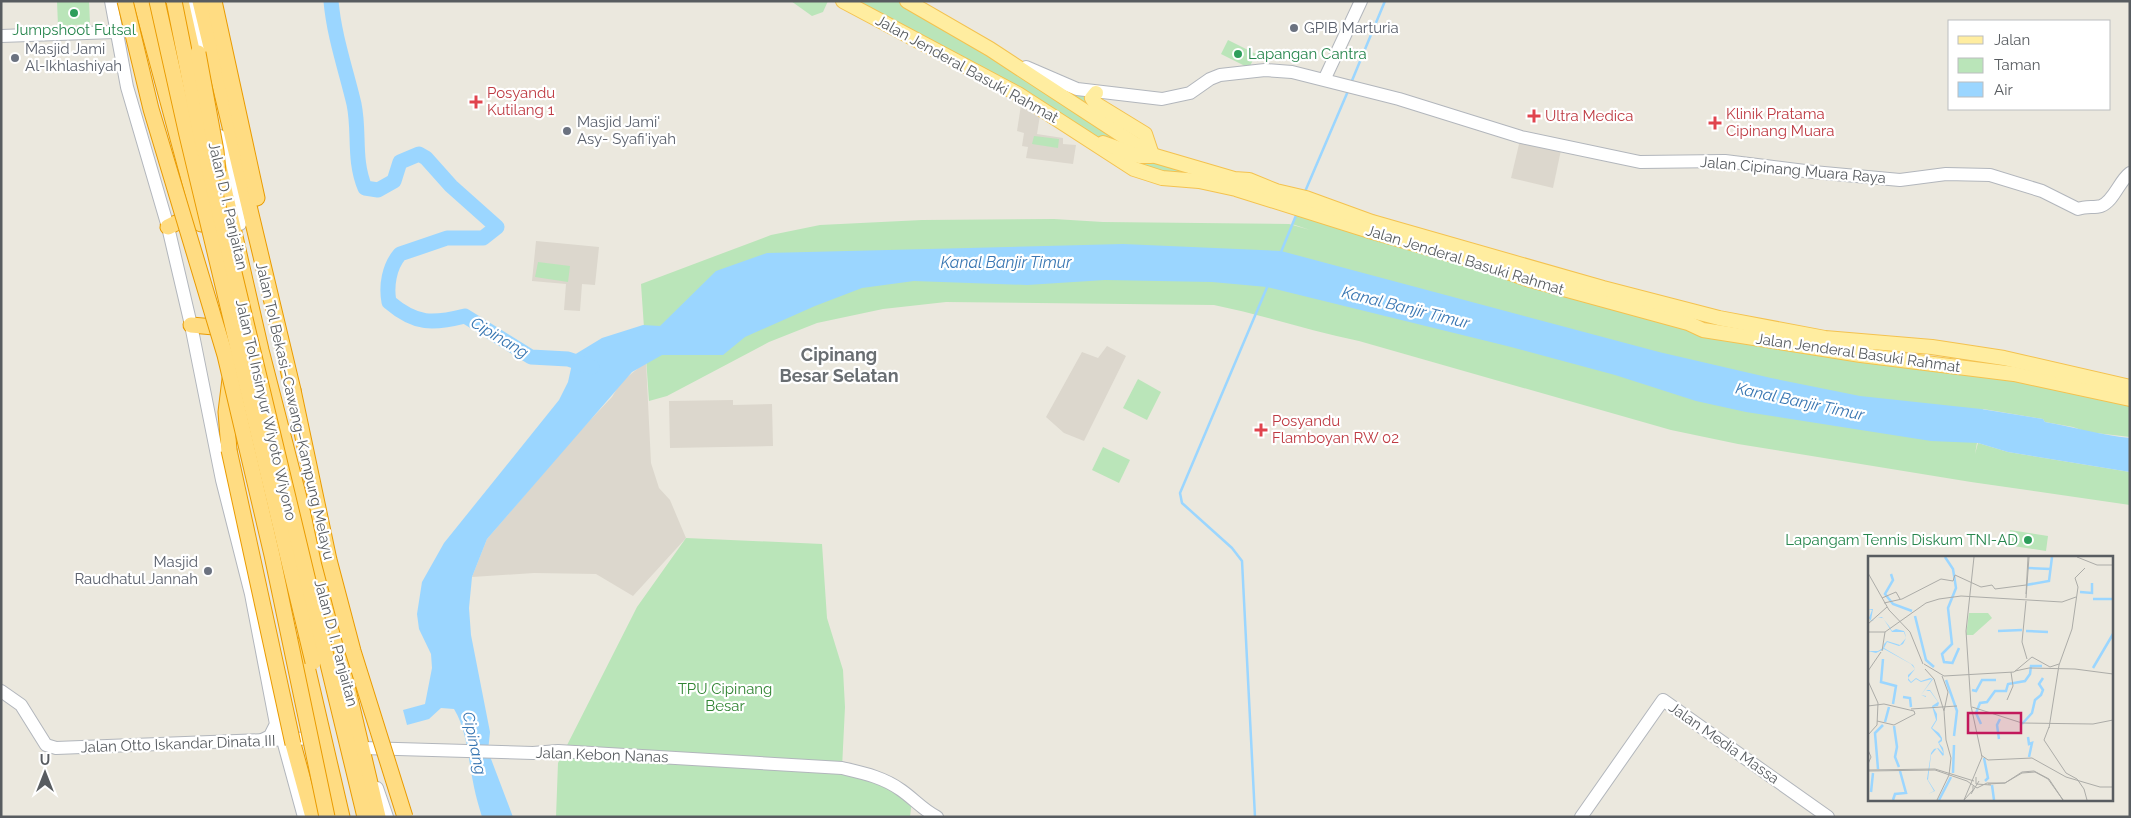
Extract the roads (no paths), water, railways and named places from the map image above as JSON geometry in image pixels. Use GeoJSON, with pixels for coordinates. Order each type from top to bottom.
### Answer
{"type":"FeatureCollection","features":[{"type":"Feature","properties":{"kind":"highway"},"geometry":{"type":"LineString","coordinates":[[125,1],[151,109],[228,364],[329,817]]}},
{"type":"Feature","properties":{"kind":"highway","name":"Jalan D. I. Panjaitan"},"geometry":{"type":"LineString","coordinates":[[141,1],[212,266],[233,359],[291,590],[318,738],[343,817]]}},
{"type":"Feature","properties":{"kind":"highway","name":"Jalan D. I. Panjaitan"},"geometry":{"type":"LineString","coordinates":[[153,1],[178,115],[180,141]]}},
{"type":"Feature","properties":{"kind":"highway","name":"Jalan Tol Insinyur Wiyoto Wiyono"},"geometry":{"type":"LineString","coordinates":[[157,1],[189,145],[337,759]]}},
{"type":"Feature","properties":{"kind":"highway","name":"Jalan Tol Insinyur Wiyoto Wiyono"},"geometry":{"type":"LineString","coordinates":[[174,1],[200,131],[220,208],[265,410],[365,817]]}},
{"type":"Feature","properties":{"kind":"highway","name":"Jalan D. I. Panjaitan"},"geometry":{"type":"LineString","coordinates":[[181,1],[261,350],[363,748],[366,770],[378,817]]}},
{"type":"Feature","properties":{"kind":"highway"},"geometry":{"type":"LineString","coordinates":[[188,1],[216,151],[220,208]]}},
{"type":"Feature","properties":{"kind":"highway","name":"Jalan Tol Bekasi–Cawang–Kampung Melayu"},"geometry":{"type":"LineString","coordinates":[[200,1],[293,390],[334,578],[384,755],[405,817]]}},
{"type":"Feature","properties":{"kind":"highway"},"geometry":{"type":"LineString","coordinates":[[214,1],[271,262],[293,390]]}},
{"type":"Feature","properties":{"kind":"highway"},"geometry":{"type":"LineString","coordinates":[[168,64],[181,59],[194,60]]}},
{"type":"Feature","properties":{"kind":"highway"},"geometry":{"type":"LineString","coordinates":[[168,227],[198,212]]}},
{"type":"Feature","properties":{"kind":"highway"},"geometry":{"type":"LineString","coordinates":[[212,266],[214,255],[221,249],[233,249],[241,258]]}},
{"type":"Feature","properties":{"kind":"highway"},"geometry":{"type":"LineString","coordinates":[[191,325],[226,328]]}},
{"type":"Feature","properties":{"kind":"highway"},"geometry":{"type":"LineString","coordinates":[[233,359],[226,412],[229,450],[286,716],[313,817]]}},
{"type":"Feature","properties":{"kind":"highway"},"geometry":{"type":"LineString","coordinates":[[337,759],[343,817]]}},
{"type":"Feature","properties":{"kind":"highway"},"geometry":{"type":"LineString","coordinates":[[337,759],[352,817]]}},
{"type":"Feature","properties":{"kind":"main road","name":"Jalan Jenderal Basuki Rahmat"},"geometry":{"type":"LineString","coordinates":[[843,1],[1018,94],[1084,136],[1121,163],[1151,175],[1199,181],[1299,201],[1603,288],[1719,318],[1825,338],[1932,347],[2004,358],[2130,388]]}},
{"type":"Feature","properties":{"kind":"main road","name":"Jalan Jenderal Basuki Rahmat"},"geometry":{"type":"LineString","coordinates":[[907,1],[1072,94],[1152,155],[1234,179],[1249,180],[1373,232],[1491,266],[1527,279],[1688,323],[1703,330],[1852,354],[2008,373],[2130,400]]}},
{"type":"Feature","properties":{"kind":"main road"},"geometry":{"type":"LineString","coordinates":[[1084,136],[1139,156],[1152,155],[1145,134],[1096,104],[1092,98],[1096,93]]}},
{"type":"Feature","properties":{"kind":"street"},"geometry":{"type":"LineString","coordinates":[[111,1],[115,32],[127,87],[168,227],[191,325],[221,472],[250,590],[276,724],[279,727],[304,817]]}},
{"type":"Feature","properties":{"kind":"street"},"geometry":{"type":"LineString","coordinates":[[192,1],[258,305],[263,344],[261,350]]}},
{"type":"Feature","properties":{"kind":"street"},"geometry":{"type":"LineString","coordinates":[[1339,83],[1340,50],[1361,1]]}},
{"type":"Feature","properties":{"kind":"street"},"geometry":{"type":"LineString","coordinates":[[1,36],[115,32]]}},
{"type":"Feature","properties":{"kind":"street","name":"Jalan Cipinang Muara Raya"},"geometry":{"type":"LineString","coordinates":[[1072,94],[1096,93],[1162,99],[1175,98],[1190,93],[1210,79],[1220,75],[1265,70],[1292,72],[1398,99],[1521,137],[1640,162],[1725,161],[1900,180],[1946,174],[1983,174],[2042,191],[2078,209],[2086,206],[2100,206],[2108,201],[2130,173]]}},
{"type":"Feature","properties":{"kind":"street","name":"Jalan Otto Iskandar Dinata III"},"geometry":{"type":"LineString","coordinates":[[1,691],[9,695],[26,710],[46,744],[52,748],[258,742],[318,738]]}},
{"type":"Feature","properties":{"kind":"street","name":"Jalan Media Massa"},"geometry":{"type":"LineString","coordinates":[[1581,817],[1663,700],[1828,817]]}},
{"type":"Feature","properties":{"kind":"street"},"geometry":{"type":"LineString","coordinates":[[258,742],[270,736],[276,724]]}},
{"type":"Feature","properties":{"kind":"street"},"geometry":{"type":"LineString","coordinates":[[318,738],[329,817]]}},
{"type":"Feature","properties":{"kind":"street","name":"Jalan Kebon Nanas"},"geometry":{"type":"LineString","coordinates":[[363,748],[625,754],[842,768],[880,778],[902,791],[919,806],[937,817]]}},
{"type":"Feature","properties":{"kind":"street"},"geometry":{"type":"LineString","coordinates":[[366,763],[387,817]]}},
{"type":"Feature","properties":{"kind":"water","name":"Kanal Banjir Timur"},"geometry":{"type":"Polygon","coordinates":[[[1123,244],[1281,251],[1659,352],[1771,378],[1860,396],[1981,409],[2043,419],[2045,422],[2130,438],[2130,472],[2008,452],[1978,443],[1931,441],[1746,412],[1696,401],[1615,375],[1507,346],[1267,287],[1212,282],[1105,280],[1027,285],[914,281],[862,288],[815,306],[745,337],[723,355],[662,355],[632,372],[487,539],[472,577],[469,608],[471,635],[490,732],[488,751],[513,817],[482,817],[465,737],[454,709],[441,708],[429,719],[407,725],[403,710],[425,704],[432,668],[431,654],[419,629],[417,614],[422,582],[444,543],[559,400],[568,382],[574,355],[602,338],[643,325],[660,326],[716,271],[767,253],[1123,244]]]}},
{"type":"Feature","properties":{"kind":"waterway","name":"Cipinang"},"geometry":{"type":"LineString","coordinates":[[331,1],[337,40],[354,104],[359,167],[365,188],[378,190],[394,181],[400,162],[419,154],[426,158],[451,186],[497,227],[483,238],[447,238],[400,254],[393,265],[389,277],[389,302],[408,315],[425,321],[465,316],[531,357],[568,359],[592,367]]}},
{"type":"Feature","properties":{"kind":"waterway"},"geometry":{"type":"LineString","coordinates":[[1351,83],[1385,1]]}},
{"type":"Feature","properties":{"kind":"waterway"},"geometry":{"type":"LineString","coordinates":[[1304,194],[1348,91]]}},
{"type":"Feature","properties":{"kind":"waterway"},"geometry":{"type":"LineString","coordinates":[[1281,252],[1297,213]]}},
{"type":"Feature","properties":{"kind":"waterway"},"geometry":{"type":"LineString","coordinates":[[1255,817],[1242,561],[1232,548],[1182,503],[1180,493],[1268,285]]}},
{"type":"Feature","properties":{"kind":"place","name":"Jumpshoot Futsal"},"geometry":{"type":"Point","coordinates":[74,13]}},
{"type":"Feature","properties":{"kind":"place","name":"GPIB Marturia"},"geometry":{"type":"Point","coordinates":[1294,28]}},
{"type":"Feature","properties":{"kind":"place","name":"Lapangan Cantra"},"geometry":{"type":"Point","coordinates":[1238,54]}},
{"type":"Feature","properties":{"kind":"place","name":"Masjid Jami Al-Ikhlashiyah"},"geometry":{"type":"Point","coordinates":[15,58]}},
{"type":"Feature","properties":{"kind":"place","name":"Posyandu Kutilang 1"},"geometry":{"type":"Point","coordinates":[476,102]}},
{"type":"Feature","properties":{"kind":"place","name":"Ultra Medica"},"geometry":{"type":"Point","coordinates":[1534,116]}},
{"type":"Feature","properties":{"kind":"place","name":"Klinik Pratama Cipinang Muara"},"geometry":{"type":"Point","coordinates":[1715,123]}},
{"type":"Feature","properties":{"kind":"place","name":"Masjid Jami' Asy- Syafi'iyah"},"geometry":{"type":"Point","coordinates":[567,131]}},
{"type":"Feature","properties":{"kind":"place","name":"Posyandu Flamboyan RW 02"},"geometry":{"type":"Point","coordinates":[1261,430]}},
{"type":"Feature","properties":{"kind":"place","name":"Lapangam Tennis Diskum TNI-AD"},"geometry":{"type":"Point","coordinates":[2028,540]}},
{"type":"Feature","properties":{"kind":"place","name":"Masjid Raudhatul Jannah"},"geometry":{"type":"Point","coordinates":[208,571]}},
{"type":"Feature","properties":{"kind":"district","name":"Cipinang Besar Selatan"},"geometry":{"type":"Point","coordinates":[839,365]}},
{"type":"Feature","properties":{"kind":"park label","name":"TPU Cipinang Besar"},"geometry":{"type":"Point","coordinates":[725,698]}}]}
